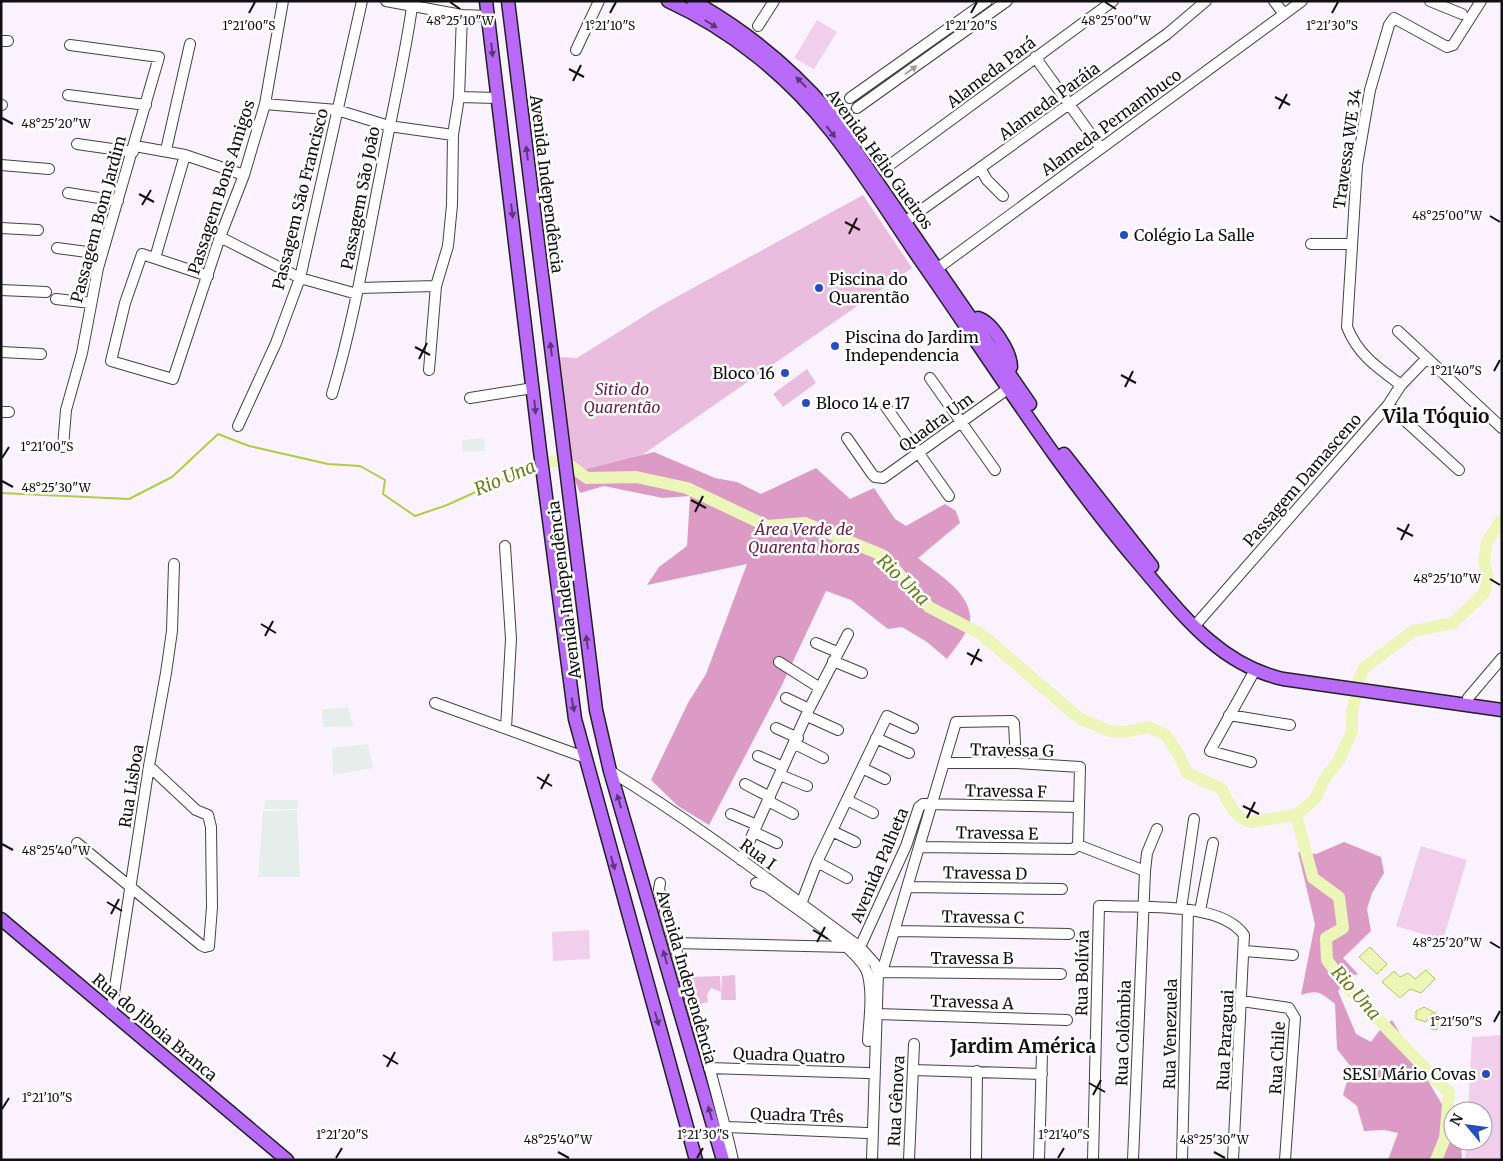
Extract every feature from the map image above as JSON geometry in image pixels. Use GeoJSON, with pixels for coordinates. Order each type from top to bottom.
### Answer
{"type":"FeatureCollection","features":[{"type":"Feature","properties":{"kind":"main road","name":"Avenida Independência"},"geometry":{"type":"LineString","coordinates":[[486,1],[569,682],[583,753],[697,1160]]}},
{"type":"Feature","properties":{"kind":"main road","name":"Avenida Independência"},"geometry":{"type":"LineString","coordinates":[[508,1],[592,688],[602,742],[720,1158]]}},
{"type":"Feature","properties":{"kind":"main road"},"geometry":{"type":"LineString","coordinates":[[668,1],[694,13],[736,40],[811,107],[969,323],[1009,388],[1099,516],[1193,626],[1226,655],[1255,670],[1283,679],[1348,684],[1502,703]]}},
{"type":"Feature","properties":{"kind":"main road","name":"Avenida Hélio Gueiros"},"geometry":{"type":"LineString","coordinates":[[693,1],[730,24],[771,55],[796,77],[833,117],[938,268],[969,323]]}},
{"type":"Feature","properties":{"kind":"main road"},"geometry":{"type":"LineString","coordinates":[[969,323],[981,319],[991,328],[1010,361],[1009,372],[1085,482],[1198,620],[1230,648],[1269,667],[1348,684]]}},
{"type":"Feature","properties":{"kind":"main road"},"geometry":{"type":"LineString","coordinates":[[1365,686],[1502,710]]}},
{"type":"Feature","properties":{"kind":"main road"},"geometry":{"type":"LineString","coordinates":[[583,753],[597,750],[602,742]]}},
{"type":"Feature","properties":{"kind":"main road"},"geometry":{"type":"LineString","coordinates":[[588,771],[599,767],[610,771]]}},
{"type":"Feature","properties":{"kind":"main road","name":"Rua do Jiboia Branca"},"geometry":{"type":"LineString","coordinates":[[1,919],[287,1160]]}},
{"type":"Feature","properties":{"kind":"street","name":"Passagem Bons Amigos"},"geometry":{"type":"LineString","coordinates":[[155,258],[142,254],[125,303],[111,361],[173,379],[220,237],[244,175],[264,104],[283,1]]}},
{"type":"Feature","properties":{"kind":"street","name":"Passagem São Francisco"},"geometry":{"type":"LineString","coordinates":[[238,426],[276,343],[300,278],[362,1]]}},
{"type":"Feature","properties":{"kind":"street"},"geometry":{"type":"LineString","coordinates":[[386,1],[462,15],[488,16]]}},
{"type":"Feature","properties":{"kind":"street"},"geometry":{"type":"LineString","coordinates":[[576,50],[599,1]]}},
{"type":"Feature","properties":{"kind":"street"},"geometry":{"type":"LineString","coordinates":[[758,26],[774,1]]}},
{"type":"Feature","properties":{"kind":"street"},"geometry":{"type":"LineString","coordinates":[[850,98],[987,1]]}},
{"type":"Feature","properties":{"kind":"street"},"geometry":{"type":"LineString","coordinates":[[833,117],[852,111],[1007,1]]}},
{"type":"Feature","properties":{"kind":"street","name":"Alameda Pará"},"geometry":{"type":"LineString","coordinates":[[887,167],[1113,1]]}},
{"type":"Feature","properties":{"kind":"street"},"geometry":{"type":"LineString","coordinates":[[904,219],[1098,81],[1206,1]]}},
{"type":"Feature","properties":{"kind":"street"},"geometry":{"type":"LineString","coordinates":[[1274,1],[1284,14]]}},
{"type":"Feature","properties":{"kind":"street","name":"Alameda Pernambuco"},"geometry":{"type":"LineString","coordinates":[[938,268],[1302,1]]}},
{"type":"Feature","properties":{"kind":"street"},"geometry":{"type":"LineString","coordinates":[[1430,1],[1449,5],[1462,14]]}},
{"type":"Feature","properties":{"kind":"street","name":"Travessa WE 34"},"geometry":{"type":"LineString","coordinates":[[1401,385],[1361,354],[1353,343],[1347,327],[1357,165],[1368,100],[1391,21],[1394,18],[1447,47],[1453,45],[1482,1]]}},
{"type":"Feature","properties":{"kind":"street","name":"Passagem São João"},"geometry":{"type":"LineString","coordinates":[[332,394],[348,340],[389,126],[404,67],[412,7]]}},
{"type":"Feature","properties":{"kind":"street"},"geometry":{"type":"LineString","coordinates":[[429,370],[436,286],[448,246],[452,205],[453,135],[459,97],[462,15]]}},
{"type":"Feature","properties":{"kind":"street"},"geometry":{"type":"LineString","coordinates":[[954,25],[961,34]]}},
{"type":"Feature","properties":{"kind":"street"},"geometry":{"type":"LineString","coordinates":[[166,150],[190,44]]}},
{"type":"Feature","properties":{"kind":"street","name":"Passagem Bom Jardim"},"geometry":{"type":"LineString","coordinates":[[63,447],[66,410],[82,353],[102,254],[134,149],[137,128],[146,105],[159,58],[70,45]]}},
{"type":"Feature","properties":{"kind":"street"},"geometry":{"type":"LineString","coordinates":[[1035,57],[1100,148]]}},
{"type":"Feature","properties":{"kind":"street"},"geometry":{"type":"LineString","coordinates":[[872,83],[889,86]]}},
{"type":"Feature","properties":{"kind":"street"},"geometry":{"type":"LineString","coordinates":[[68,95],[146,105]]}},
{"type":"Feature","properties":{"kind":"street"},"geometry":{"type":"LineString","coordinates":[[459,97],[497,98]]}},
{"type":"Feature","properties":{"kind":"street","name":"Alameda Paráia"},"geometry":{"type":"LineString","coordinates":[[904,219],[980,168],[1068,102]]}},
{"type":"Feature","properties":{"kind":"street"},"geometry":{"type":"LineString","coordinates":[[264,104],[337,110],[389,126],[453,135]]}},
{"type":"Feature","properties":{"kind":"street"},"geometry":{"type":"LineString","coordinates":[[833,117],[840,104]]}},
{"type":"Feature","properties":{"kind":"street"},"geometry":{"type":"LineString","coordinates":[[77,144],[166,150],[244,175]]}},
{"type":"Feature","properties":{"kind":"street"},"geometry":{"type":"LineString","coordinates":[[186,155],[155,258],[208,276]]}},
{"type":"Feature","properties":{"kind":"street"},"geometry":{"type":"LineString","coordinates":[[1,165],[49,169]]}},
{"type":"Feature","properties":{"kind":"street"},"geometry":{"type":"LineString","coordinates":[[980,168],[987,180],[1003,196]]}},
{"type":"Feature","properties":{"kind":"street"},"geometry":{"type":"LineString","coordinates":[[68,193],[118,201]]}},
{"type":"Feature","properties":{"kind":"street"},"geometry":{"type":"LineString","coordinates":[[1,228],[38,230]]}},
{"type":"Feature","properties":{"kind":"street"},"geometry":{"type":"LineString","coordinates":[[220,237],[300,278],[358,291],[436,286]]}},
{"type":"Feature","properties":{"kind":"street"},"geometry":{"type":"LineString","coordinates":[[1311,244],[1352,244]]}},
{"type":"Feature","properties":{"kind":"street"},"geometry":{"type":"LineString","coordinates":[[57,248],[102,254]]}},
{"type":"Feature","properties":{"kind":"street"},"geometry":{"type":"LineString","coordinates":[[1,290],[46,292]]}},
{"type":"Feature","properties":{"kind":"street"},"geometry":{"type":"LineString","coordinates":[[56,300],[91,303]]}},
{"type":"Feature","properties":{"kind":"street"},"geometry":{"type":"LineString","coordinates":[[1398,331],[1502,428]]}},
{"type":"Feature","properties":{"kind":"street"},"geometry":{"type":"LineString","coordinates":[[1,352],[41,354]]}},
{"type":"Feature","properties":{"kind":"street","name":"Passagem Damasceno"},"geometry":{"type":"LineString","coordinates":[[1198,620],[1388,405],[1401,385],[1426,359]]}},
{"type":"Feature","properties":{"kind":"street"},"geometry":{"type":"LineString","coordinates":[[930,378],[995,470]]}},
{"type":"Feature","properties":{"kind":"street"},"geometry":{"type":"LineString","coordinates":[[470,398],[533,388]]}},
{"type":"Feature","properties":{"kind":"street","name":"Quadra Um"},"geometry":{"type":"LineString","coordinates":[[847,438],[872,474],[879,478],[1009,388]]}},
{"type":"Feature","properties":{"kind":"street"},"geometry":{"type":"LineString","coordinates":[[1388,405],[1459,470]]}},
{"type":"Feature","properties":{"kind":"street"},"geometry":{"type":"LineString","coordinates":[[886,406],[949,496]]}},
{"type":"Feature","properties":{"kind":"street"},"geometry":{"type":"LineString","coordinates":[[505,546],[511,639],[506,728]]}},
{"type":"Feature","properties":{"kind":"street","name":"Rua Lisboa"},"geometry":{"type":"LineString","coordinates":[[111,1013],[172,631],[174,564]]}},
{"type":"Feature","properties":{"kind":"street"},"geometry":{"type":"LineString","coordinates":[[742,860],[808,713],[848,634]]}},
{"type":"Feature","properties":{"kind":"street"},"geometry":{"type":"LineString","coordinates":[[816,643],[862,673]]}},
{"type":"Feature","properties":{"kind":"street"},"geometry":{"type":"LineString","coordinates":[[1468,698],[1502,658]]}},
{"type":"Feature","properties":{"kind":"street"},"geometry":{"type":"LineString","coordinates":[[780,662],[822,684]]}},
{"type":"Feature","properties":{"kind":"street"},"geometry":{"type":"LineString","coordinates":[[799,670],[822,684]]}},
{"type":"Feature","properties":{"kind":"street"},"geometry":{"type":"LineString","coordinates":[[1251,762],[1210,751],[1228,715],[1255,670]]}},
{"type":"Feature","properties":{"kind":"street"},"geometry":{"type":"LineString","coordinates":[[786,698],[838,730]]}},
{"type":"Feature","properties":{"kind":"street"},"geometry":{"type":"LineString","coordinates":[[434,703],[583,753]]}},
{"type":"Feature","properties":{"kind":"street"},"geometry":{"type":"LineString","coordinates":[[1228,715],[1290,726]]}},
{"type":"Feature","properties":{"kind":"street"},"geometry":{"type":"LineString","coordinates":[[801,904],[817,862],[887,716],[914,728]]}},
{"type":"Feature","properties":{"kind":"street"},"geometry":{"type":"LineString","coordinates":[[872,1160],[873,1078],[880,972],[896,931],[956,722],[1014,723],[1016,763]]}},
{"type":"Feature","properties":{"kind":"street"},"geometry":{"type":"LineString","coordinates":[[776,728],[823,758]]}},
{"type":"Feature","properties":{"kind":"street"},"geometry":{"type":"LineString","coordinates":[[876,738],[909,753]]}},
{"type":"Feature","properties":{"kind":"street"},"geometry":{"type":"LineString","coordinates":[[758,756],[808,786]]}},
{"type":"Feature","properties":{"kind":"street","name":"Travessa G"},"geometry":{"type":"LineString","coordinates":[[945,763],[1016,763],[1080,767],[1079,807]]}},
{"type":"Feature","properties":{"kind":"street"},"geometry":{"type":"LineString","coordinates":[[77,843],[201,945],[209,946],[212,907],[211,827],[208,816],[196,810],[149,766]]}},
{"type":"Feature","properties":{"kind":"street"},"geometry":{"type":"LineString","coordinates":[[862,768],[885,779]]}},
{"type":"Feature","properties":{"kind":"street","name":"Rua I"},"geometry":{"type":"LineString","coordinates":[[610,771],[646,792],[860,947],[880,972]]}},
{"type":"Feature","properties":{"kind":"street"},"geometry":{"type":"LineString","coordinates":[[745,784],[793,814]]}},
{"type":"Feature","properties":{"kind":"street"},"geometry":{"type":"LineString","coordinates":[[847,800],[873,813]]}},
{"type":"Feature","properties":{"kind":"street","name":"Avenida Palheta"},"geometry":{"type":"LineString","coordinates":[[860,947],[906,846],[919,807],[923,804],[932,805]]}},
{"type":"Feature","properties":{"kind":"street","name":"Travessa F"},"geometry":{"type":"LineString","coordinates":[[932,805],[1079,807]]}},
{"type":"Feature","properties":{"kind":"street"},"geometry":{"type":"LineString","coordinates":[[1079,807],[1076,847],[1144,872]]}},
{"type":"Feature","properties":{"kind":"street"},"geometry":{"type":"LineString","coordinates":[[731,814],[777,843]]}},
{"type":"Feature","properties":{"kind":"street","name":"Rua Venezuela"},"geometry":{"type":"LineString","coordinates":[[1182,1160],[1184,909],[1194,818]]}},
{"type":"Feature","properties":{"kind":"street","name":"Rua Colômbia"},"geometry":{"type":"LineString","coordinates":[[1133,1160],[1144,872],[1147,853],[1157,829]]}},
{"type":"Feature","properties":{"kind":"street"},"geometry":{"type":"LineString","coordinates":[[832,831],[855,842]]}},
{"type":"Feature","properties":{"kind":"street"},"geometry":{"type":"LineString","coordinates":[[1142,908],[1200,911],[1213,843]]}},
{"type":"Feature","properties":{"kind":"street","name":"Travessa E"},"geometry":{"type":"LineString","coordinates":[[920,847],[1076,847]]}},
{"type":"Feature","properties":{"kind":"street"},"geometry":{"type":"LineString","coordinates":[[817,862],[847,878]]}},
{"type":"Feature","properties":{"kind":"street"},"geometry":{"type":"LineString","coordinates":[[660,883],[674,943],[727,1127],[734,1160]]}},
{"type":"Feature","properties":{"kind":"street"},"geometry":{"type":"LineString","coordinates":[[756,883],[767,887],[848,947],[859,959],[868,974],[866,1160]]}},
{"type":"Feature","properties":{"kind":"street","name":"Travessa D"},"geometry":{"type":"LineString","coordinates":[[908,887],[1062,889]]}},
{"type":"Feature","properties":{"kind":"street","name":"Rua Bolívia"},"geometry":{"type":"LineString","coordinates":[[1093,1160],[1098,906],[1142,908]]}},
{"type":"Feature","properties":{"kind":"street","name":"Rua Paraguai"},"geometry":{"type":"LineString","coordinates":[[1200,911],[1236,926],[1244,935],[1245,951],[1233,1160]]}},
{"type":"Feature","properties":{"kind":"street","name":"Travessa C"},"geometry":{"type":"LineString","coordinates":[[896,931],[1069,934]]}},
{"type":"Feature","properties":{"kind":"street"},"geometry":{"type":"LineString","coordinates":[[674,943],[848,947]]}},
{"type":"Feature","properties":{"kind":"street"},"geometry":{"type":"LineString","coordinates":[[1245,951],[1293,955]]}},
{"type":"Feature","properties":{"kind":"street","name":"Travessa B"},"geometry":{"type":"LineString","coordinates":[[880,972],[1061,974]]}},
{"type":"Feature","properties":{"kind":"street","name":"Rua Chile"},"geometry":{"type":"LineString","coordinates":[[1242,1001],[1290,1008],[1295,1018],[1285,1160]]}},
{"type":"Feature","properties":{"kind":"street","name":"Travessa A"},"geometry":{"type":"LineString","coordinates":[[877,1014],[1067,1020]]}},
{"type":"Feature","properties":{"kind":"street","name":"Rua Gênova"},"geometry":{"type":"LineString","coordinates":[[909,1160],[914,1044]]}},
{"type":"Feature","properties":{"kind":"street"},"geometry":{"type":"LineString","coordinates":[[1039,1160],[1042,1053]]}},
{"type":"Feature","properties":{"kind":"street","name":"Quadra Quatro"},"geometry":{"type":"LineString","coordinates":[[709,1068],[868,1073]]}},
{"type":"Feature","properties":{"kind":"street"},"geometry":{"type":"LineString","coordinates":[[913,1070],[1042,1074]]}},
{"type":"Feature","properties":{"kind":"street"},"geometry":{"type":"LineString","coordinates":[[976,1160],[977,1071]]}},
{"type":"Feature","properties":{"kind":"street","name":"Quadra Três"},"geometry":{"type":"LineString","coordinates":[[727,1127],[867,1133]]}},
{"type":"Feature","properties":{"kind":"shaded area"},"geometry":{"type":"Polygon","coordinates":[[[817,20],[837,32],[814,69],[794,58],[817,20]]]}},
{"type":"Feature","properties":{"kind":"shaded area"},"geometry":{"type":"Polygon","coordinates":[[[484,438],[485,451],[463,452],[462,440],[484,438]]]}},
{"type":"Feature","properties":{"kind":"shaded area"},"geometry":{"type":"Polygon","coordinates":[[[348,707],[353,726],[323,727],[322,709],[348,707]]]}},
{"type":"Feature","properties":{"kind":"shaded area"},"geometry":{"type":"Polygon","coordinates":[[[368,744],[373,768],[333,775],[332,748],[368,744]]]}},
{"type":"Feature","properties":{"kind":"shaded area"},"geometry":{"type":"Polygon","coordinates":[[[265,800],[298,800],[297,809],[264,809],[265,800]]]}},
{"type":"Feature","properties":{"kind":"shaded area"},"geometry":{"type":"Polygon","coordinates":[[[297,810],[300,877],[258,877],[263,811],[297,810]]]}},
{"type":"Feature","properties":{"kind":"shaded area"},"geometry":{"type":"Polygon","coordinates":[[[1421,846],[1467,860],[1443,940],[1396,926],[1421,846]]]}},
{"type":"Feature","properties":{"kind":"shaded area"},"geometry":{"type":"Polygon","coordinates":[[[589,930],[590,959],[553,961],[552,932],[589,930]]]}},
{"type":"Feature","properties":{"kind":"shaded area"},"geometry":{"type":"Polygon","coordinates":[[[1370,947],[1387,964],[1377,974],[1359,957],[1370,947]]]}},
{"type":"Feature","properties":{"kind":"shaded area"},"geometry":{"type":"Polygon","coordinates":[[[1426,970],[1435,979],[1421,993],[1410,989],[1400,998],[1382,982],[1394,971],[1400,977],[1408,973],[1415,979],[1426,970]]]}},
{"type":"Feature","properties":{"kind":"shaded area"},"geometry":{"type":"Polygon","coordinates":[[[1424,1007],[1443,1017],[1438,1023],[1437,1030],[1431,1029],[1436,1023],[1433,1019],[1434,1014],[1431,1014],[1426,1022],[1416,1019],[1416,1011],[1424,1007]]]}},
{"type":"Feature","properties":{"kind":"shaded area","name":"SESI Mário Covas"},"geometry":{"type":"Polygon","coordinates":[[[1502,1035],[1502,1160],[1465,1160],[1465,1151],[1493,1151],[1493,1101],[1469,1101],[1472,1037],[1502,1035]]]}},
{"type":"Feature","properties":{"kind":"green space","name":"Sitio do Quarentão"},"geometry":{"type":"Polygon","coordinates":[[[863,195],[912,268],[625,467],[590,474],[571,459],[559,357],[577,358],[660,306],[863,195]]]}},
{"type":"Feature","properties":{"kind":"green space"},"geometry":{"type":"Polygon","coordinates":[[[807,369],[816,383],[783,407],[773,394],[807,369]]]}},
{"type":"Feature","properties":{"kind":"green space","name":"Área Verde de Quarenta horas"},"geometry":{"type":"Polygon","coordinates":[[[654,452],[715,478],[737,482],[761,494],[816,468],[850,499],[874,488],[895,519],[906,526],[945,504],[956,511],[960,523],[918,558],[960,593],[966,602],[969,612],[969,626],[947,659],[927,642],[902,627],[888,629],[851,600],[826,591],[780,689],[709,825],[678,806],[651,780],[688,703],[706,674],[747,564],[647,585],[659,567],[687,546],[690,496],[663,498],[604,486],[580,493],[572,473],[654,452]]]}},
{"type":"Feature","properties":{"kind":"green space"},"geometry":{"type":"Polygon","coordinates":[[[1344,842],[1381,857],[1384,873],[1372,893],[1367,909],[1371,931],[1343,958],[1358,974],[1351,976],[1338,991],[1356,1034],[1371,1042],[1379,1031],[1392,1020],[1443,1106],[1443,1151],[1462,1151],[1462,1160],[1388,1160],[1398,1133],[1384,1130],[1364,1131],[1357,1106],[1343,1095],[1351,1067],[1337,1049],[1335,1004],[1320,993],[1312,992],[1301,995],[1315,924],[1298,852],[1316,854],[1344,842]]]}},
{"type":"Feature","properties":{"kind":"green space"},"geometry":{"type":"Polygon","coordinates":[[[735,975],[736,1000],[721,1000],[722,976],[735,975]]]}},
{"type":"Feature","properties":{"kind":"green space"},"geometry":{"type":"Polygon","coordinates":[[[720,976],[721,992],[711,988],[707,995],[708,1002],[701,1004],[698,1001],[691,977],[720,976]]]}},
{"type":"Feature","properties":{"kind":"waterway","name":"Rio Una"},"geometry":{"type":"LineString","coordinates":[[1,493],[129,499],[172,477],[218,434],[249,446],[328,464],[360,466],[385,480],[383,494],[415,516],[447,505],[537,464]]}},
{"type":"Feature","properties":{"kind":"waterway","name":"Rio Una"},"geometry":{"type":"LineString","coordinates":[[541,462],[564,461],[587,478],[636,477],[687,488],[767,526],[805,523],[882,555],[929,607],[981,634],[1079,718],[1110,731],[1127,732],[1148,727],[1166,735],[1179,755],[1187,773],[1222,789],[1233,809],[1245,820],[1251,822],[1296,815],[1313,878],[1339,897],[1343,928],[1326,938],[1327,960],[1346,986],[1449,1093],[1445,1138],[1436,1160]]}},
{"type":"Feature","properties":{"kind":"waterway"},"geometry":{"type":"LineString","coordinates":[[1296,815],[1315,799],[1324,780],[1339,760],[1352,731],[1352,712],[1359,679],[1364,668],[1413,631],[1453,623],[1484,593],[1488,578],[1484,561],[1487,542],[1502,519]]}},
{"type":"Feature","properties":{"kind":"place","name":"Colégio La Salle"},"geometry":{"type":"Point","coordinates":[1124,235]}},
{"type":"Feature","properties":{"kind":"place","name":"Piscina do Quarentão"},"geometry":{"type":"Point","coordinates":[819,288]}},
{"type":"Feature","properties":{"kind":"place","name":"Piscina do Jardim Independencia"},"geometry":{"type":"Point","coordinates":[835,346]}},
{"type":"Feature","properties":{"kind":"place","name":"Bloco 16"},"geometry":{"type":"Point","coordinates":[785,373]}},
{"type":"Feature","properties":{"kind":"place","name":"Bloco 14 e 17"},"geometry":{"type":"Point","coordinates":[806,403]}},
{"type":"Feature","properties":{"kind":"place","name":"SESI Mário Covas"},"geometry":{"type":"Point","coordinates":[1486,1074]}},
{"type":"Feature","properties":{"kind":"district","name":"Vila Tóquio"},"geometry":{"type":"Point","coordinates":[1436,416]}},
{"type":"Feature","properties":{"kind":"district","name":"Jardim América"},"geometry":{"type":"Point","coordinates":[1023,1046]}}]}
